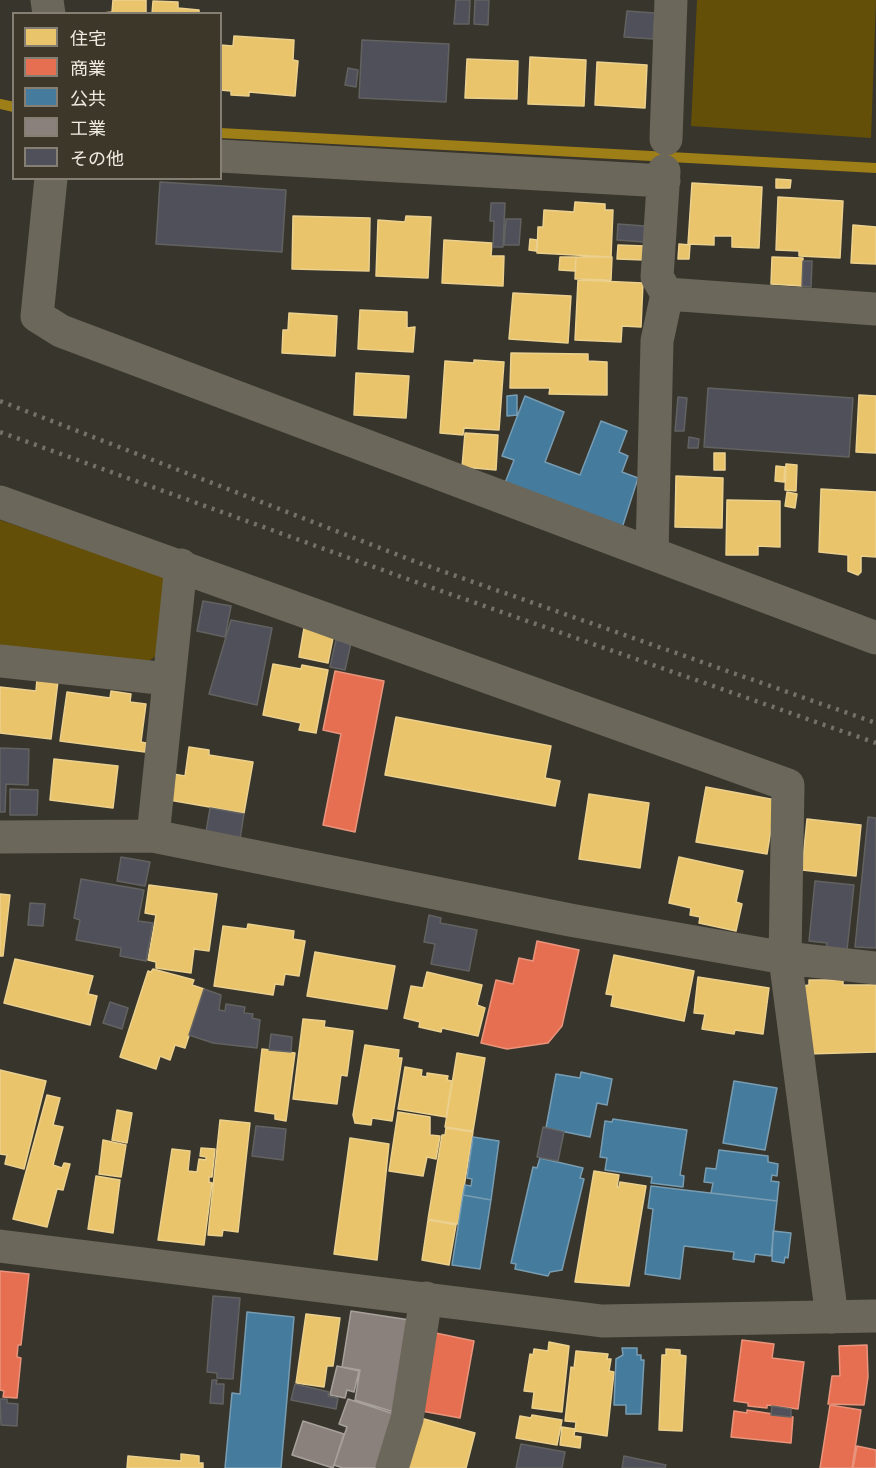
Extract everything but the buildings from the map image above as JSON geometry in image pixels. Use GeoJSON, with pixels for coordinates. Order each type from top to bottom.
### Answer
{"type":"FeatureCollection","features":[{"type":"Feature","properties":{"kind":"street"},"geometry":{"type":"LineString","coordinates":[[666,138],[671,0]]}},
{"type":"Feature","properties":{"kind":"street"},"geometry":{"type":"LineString","coordinates":[[222,156],[664,176],[657,277],[667,294],[657,341],[652,554]]}},
{"type":"Feature","properties":{"kind":"street"},"geometry":{"type":"LineString","coordinates":[[51,180],[37,316],[61,331],[876,638]]}},
{"type":"Feature","properties":{"kind":"street"},"geometry":{"type":"LineString","coordinates":[[667,294],[876,309]]}},
{"type":"Feature","properties":{"kind":"street"},"geometry":{"type":"LineString","coordinates":[[0,501],[788,785],[785,958],[832,1317]]}},
{"type":"Feature","properties":{"kind":"street"},"geometry":{"type":"LineString","coordinates":[[153,836],[181,565]]}},
{"type":"Feature","properties":{"kind":"street"},"geometry":{"type":"LineString","coordinates":[[0,662],[168,679]]}},
{"type":"Feature","properties":{"kind":"street"},"geometry":{"type":"LineString","coordinates":[[0,837],[153,836],[570,920],[785,958],[876,968]]}},
{"type":"Feature","properties":{"kind":"street"},"geometry":{"type":"LineString","coordinates":[[0,1246],[602,1321],[876,1317]]}},
{"type":"Feature","properties":{"kind":"street"},"geometry":{"type":"LineString","coordinates":[[392,1468],[407,1419],[426,1298]]}},
{"type":"Feature","properties":{"kind":"shaded area"},"geometry":{"type":"Polygon","coordinates":[[[697,0],[876,0],[871,138],[691,126],[697,0]]]}},
{"type":"Feature","properties":{"kind":"shaded area"},"geometry":{"type":"Polygon","coordinates":[[[0,520],[162,576],[171,589],[160,653],[142,666],[0,650],[0,520]]]}},
{"type":"Feature","properties":{"kind":"waterway"},"geometry":{"type":"LineString","coordinates":[[0,104],[12,107]]}},
{"type":"Feature","properties":{"kind":"waterway"},"geometry":{"type":"LineString","coordinates":[[222,133],[876,168]]}},
{"type":"Feature","properties":{"kind":"railway"},"geometry":{"type":"LineString","coordinates":[[0,401],[419,563],[876,723]]}},
{"type":"Feature","properties":{"kind":"railway"},"geometry":{"type":"LineString","coordinates":[[0,432],[413,581],[876,743]]}}]}
